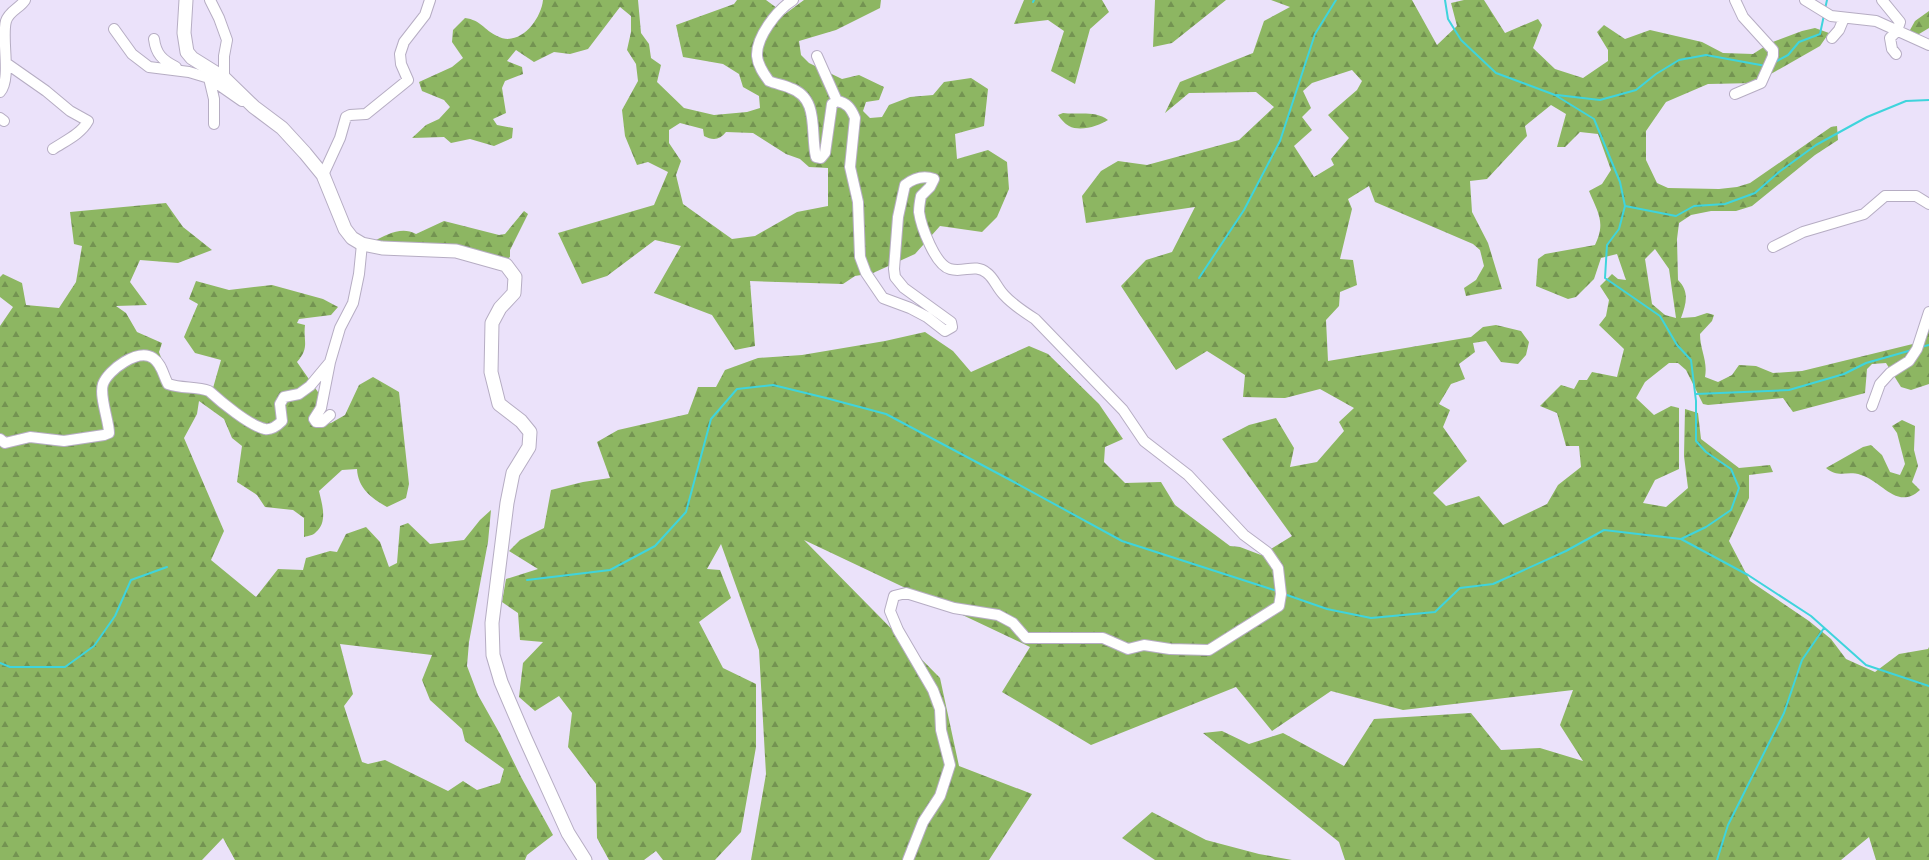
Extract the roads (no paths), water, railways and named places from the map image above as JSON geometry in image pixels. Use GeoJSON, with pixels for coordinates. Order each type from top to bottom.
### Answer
{"type":"FeatureCollection","features":[{"type":"Feature","properties":{"kind":"main road"},"geometry":{"type":"LineString","coordinates":[[186,0],[184,33],[186,52],[192,58],[224,78],[254,107],[282,128],[305,153],[323,175],[345,229],[352,238],[362,244],[382,248],[456,251],[506,265],[515,277],[514,293],[500,308],[492,323],[490,372],[500,404],[521,421],[530,432],[529,447],[513,473],[507,503],[492,623],[493,655],[501,682],[525,738],[568,833],[585,860]]}},
{"type":"Feature","properties":{"kind":"street"},"geometry":{"type":"LineString","coordinates":[[1,93],[6,63],[6,19],[25,0]]}},
{"type":"Feature","properties":{"kind":"street"},"geometry":{"type":"LineString","coordinates":[[210,0],[219,18],[227,40],[224,56],[224,78]]}},
{"type":"Feature","properties":{"kind":"street"},"geometry":{"type":"LineString","coordinates":[[323,175],[340,138],[346,117],[366,114],[408,80],[401,64],[400,54],[404,42],[425,15],[430,0]]}},
{"type":"Feature","properties":{"kind":"street"},"geometry":{"type":"LineString","coordinates":[[793,0],[774,16],[766,29],[757,55],[761,68],[769,81],[791,88],[804,97],[810,104],[816,157],[821,158],[825,153],[832,104],[837,101],[845,103],[853,112],[855,118],[850,168],[858,202],[860,258],[866,273],[877,292],[883,298],[910,308],[927,317],[945,331],[952,326],[951,322],[904,288],[894,277],[898,217],[905,185],[914,178],[927,176],[934,179],[930,187],[920,196],[919,211],[922,224],[938,259],[948,269],[962,271],[972,267],[980,268],[989,274],[1003,294],[1018,308],[1035,319],[1123,410],[1144,441],[1188,475],[1244,535],[1268,552],[1278,568],[1281,594],[1279,606],[1209,650],[1170,649],[1144,645],[1128,649],[1103,638],[1026,638],[1013,623],[998,615],[954,608],[906,593],[894,596],[890,611],[898,630],[933,690],[940,710],[941,730],[950,765],[940,796],[923,822],[908,860]]}},
{"type":"Feature","properties":{"kind":"street"},"geometry":{"type":"LineString","coordinates":[[1735,0],[1743,17],[1773,50],[1773,56],[1761,83],[1735,94]]}},
{"type":"Feature","properties":{"kind":"street"},"geometry":{"type":"LineString","coordinates":[[1805,0],[1831,16],[1876,22],[1929,45]]}},
{"type":"Feature","properties":{"kind":"street"},"geometry":{"type":"LineString","coordinates":[[1882,0],[1900,22],[1897,30],[1890,38],[1892,49],[1896,54]]}},
{"type":"Feature","properties":{"kind":"street"},"geometry":{"type":"LineString","coordinates":[[1832,38],[1839,30],[1844,18]]}},
{"type":"Feature","properties":{"kind":"street"},"geometry":{"type":"LineString","coordinates":[[114,29],[132,54],[149,67],[189,72]]}},
{"type":"Feature","properties":{"kind":"street"},"geometry":{"type":"LineString","coordinates":[[154,39],[157,53],[161,58],[174,66],[209,78],[234,96],[254,107]]}},
{"type":"Feature","properties":{"kind":"street"},"geometry":{"type":"LineString","coordinates":[[817,56],[837,101]]}},
{"type":"Feature","properties":{"kind":"street"},"geometry":{"type":"LineString","coordinates":[[6,63],[46,91],[70,111],[88,121],[85,126],[70,139],[53,149]]}},
{"type":"Feature","properties":{"kind":"street"},"geometry":{"type":"LineString","coordinates":[[209,78],[214,99],[214,124]]}},
{"type":"Feature","properties":{"kind":"street"},"geometry":{"type":"LineString","coordinates":[[1773,247],[1803,232],[1864,214],[1885,196],[1916,196],[1929,204]]}},
{"type":"Feature","properties":{"kind":"street"},"geometry":{"type":"LineString","coordinates":[[330,415],[322,422],[316,422],[314,419],[321,408],[330,362],[340,328],[353,303],[359,274],[362,244]]}},
{"type":"Feature","properties":{"kind":"street"},"geometry":{"type":"LineString","coordinates":[[1872,406],[1880,384],[1890,373],[1909,361],[1917,349],[1929,312]]}},
{"type":"Feature","properties":{"kind":"street"},"geometry":{"type":"LineString","coordinates":[[0,439],[5,443],[30,437],[64,441],[109,433],[109,427],[105,417],[102,385],[110,374],[124,360],[145,356],[152,357],[161,366],[168,384],[178,387],[202,388],[209,391],[256,426],[266,429],[276,426],[282,422],[280,404],[284,397],[299,394],[310,386],[330,362]]}},
{"type":"Feature","properties":{"kind":"waterway"},"geometry":{"type":"LineString","coordinates":[[1199,278],[1244,210],[1280,141],[1315,34],[1336,0]]}},
{"type":"Feature","properties":{"kind":"waterway"},"geometry":{"type":"LineString","coordinates":[[1445,0],[1448,19],[1461,40],[1496,73],[1555,95],[1594,119],[1620,182],[1625,206],[1619,229],[1607,245],[1605,278],[1660,316],[1677,345],[1691,360],[1696,401],[1696,441],[1706,452],[1731,469],[1739,488],[1731,510],[1706,527],[1681,539]]}},
{"type":"Feature","properties":{"kind":"waterway"},"geometry":{"type":"LineString","coordinates":[[1825,9],[1827,0]]}},
{"type":"Feature","properties":{"kind":"waterway"},"geometry":{"type":"LineString","coordinates":[[1775,62],[1788,55],[1799,42],[1820,34],[1824,15]]}},
{"type":"Feature","properties":{"kind":"waterway"},"geometry":{"type":"LineString","coordinates":[[1557,95],[1600,100],[1636,90],[1656,74],[1679,60],[1706,55],[1766,66]]}},
{"type":"Feature","properties":{"kind":"waterway"},"geometry":{"type":"LineString","coordinates":[[1625,206],[1676,216],[1694,206],[1725,204],[1755,193],[1779,172],[1816,145],[1867,117],[1906,101],[1929,100]]}},
{"type":"Feature","properties":{"kind":"waterway"},"geometry":{"type":"LineString","coordinates":[[1921,347],[1929,345]]}},
{"type":"Feature","properties":{"kind":"waterway"},"geometry":{"type":"LineString","coordinates":[[1696,394],[1789,390],[1844,374],[1866,363],[1912,350]]}},
{"type":"Feature","properties":{"kind":"waterway"},"geometry":{"type":"LineString","coordinates":[[527,580],[610,570],[655,546],[686,512],[711,419],[737,389],[773,385],[886,414],[1122,541],[1277,591]]}},
{"type":"Feature","properties":{"kind":"waterway"},"geometry":{"type":"LineString","coordinates":[[1284,594],[1327,609],[1371,618],[1435,612],[1460,588],[1493,584],[1566,551],[1604,530],[1681,539],[1748,575],[1811,616],[1866,665],[1929,686]]}},
{"type":"Feature","properties":{"kind":"waterway"},"geometry":{"type":"LineString","coordinates":[[0,663],[10,667],[65,667],[94,646],[115,616],[131,580],[167,567]]}},
{"type":"Feature","properties":{"kind":"waterway"},"geometry":{"type":"LineString","coordinates":[[1717,860],[1728,825],[1784,713],[1802,660],[1824,628]]}}]}
